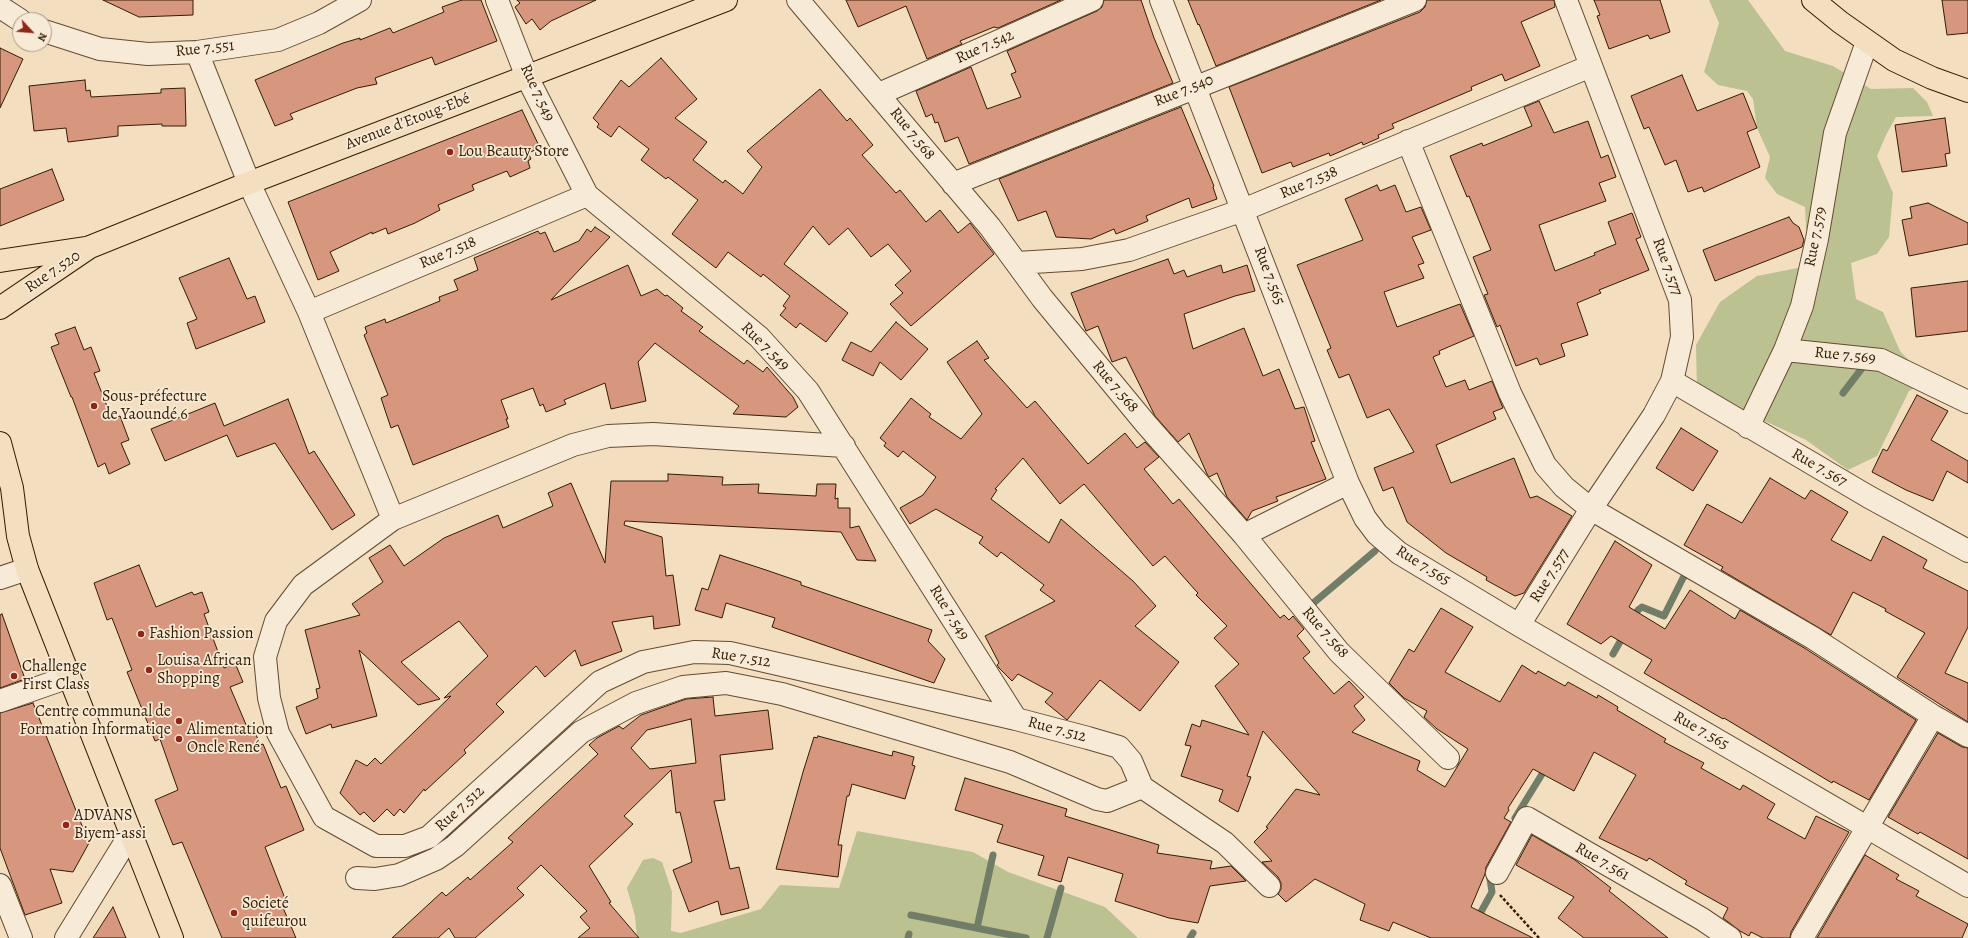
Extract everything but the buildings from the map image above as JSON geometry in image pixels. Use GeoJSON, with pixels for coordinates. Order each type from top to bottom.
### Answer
{"type":"FeatureCollection","features":[{"type":"Feature","properties":{"kind":"main road","name":"Avenue d'Etoug-Ebé"},"geometry":{"type":"LineString","coordinates":[[90,247],[249,183],[726,0]]}},
{"type":"Feature","properties":{"kind":"main road"},"geometry":{"type":"LineString","coordinates":[[1813,0],[1867,42],[1894,60],[1932,78],[1968,91]]}},
{"type":"Feature","properties":{"kind":"main road","name":"Rue 7.520"},"geometry":{"type":"LineString","coordinates":[[0,261],[90,247]]}},
{"type":"Feature","properties":{"kind":"main road","name":"Rue 7.520"},"geometry":{"type":"LineString","coordinates":[[0,308],[90,247]]}},
{"type":"Feature","properties":{"kind":"main road"},"geometry":{"type":"LineString","coordinates":[[0,443],[12,488],[18,536],[27,569],[172,938]]}},
{"type":"Feature","properties":{"kind":"main road"},"geometry":{"type":"LineString","coordinates":[[0,507],[18,536]]}},
{"type":"Feature","properties":{"kind":"street","name":"Rue 7.551"},"geometry":{"type":"LineString","coordinates":[[52,34],[100,50],[148,54],[197,52],[278,40],[319,23],[360,0]]}},
{"type":"Feature","properties":{"kind":"street","name":"Rue 7.549"},"geometry":{"type":"LineString","coordinates":[[497,0],[527,76],[587,195],[759,337],[808,391],[1016,719]]}},
{"type":"Feature","properties":{"kind":"street","name":"Rue 7.568"},"geometry":{"type":"LineString","coordinates":[[798,0],[879,94],[952,184],[990,227],[1042,298],[1146,424],[1244,535],[1339,652],[1448,758]]}},
{"type":"Feature","properties":{"kind":"street","name":"Rue 7.542"},"geometry":{"type":"LineString","coordinates":[[879,94],[1092,0]]}},
{"type":"Feature","properties":{"kind":"street","name":"Rue 7.565"},"geometry":{"type":"LineString","coordinates":[[1161,0],[1348,483],[1366,518],[1377,534],[1400,553],[1520,625],[1968,886]]}},
{"type":"Feature","properties":{"kind":"street","name":"Rue 7.540"},"geometry":{"type":"LineString","coordinates":[[952,184],[1195,86],[1415,0]]}},
{"type":"Feature","properties":{"kind":"street","name":"Rue 7.577"},"geometry":{"type":"LineString","coordinates":[[1520,625],[1591,509],[1654,414],[1672,380],[1682,337],[1680,300],[1566,0]]}},
{"type":"Feature","properties":{"kind":"street"},"geometry":{"type":"LineString","coordinates":[[0,7],[12,15]]}},
{"type":"Feature","properties":{"kind":"street","name":"Rue 7.579"},"geometry":{"type":"LineString","coordinates":[[1748,427],[1785,350],[1802,306],[1817,239],[1835,133],[1867,42]]}},
{"type":"Feature","properties":{"kind":"street"},"geometry":{"type":"LineString","coordinates":[[197,52],[249,183],[309,312],[393,519]]}},
{"type":"Feature","properties":{"kind":"street","name":"Rue 7.538"},"geometry":{"type":"LineString","coordinates":[[1016,263],[1082,259],[1129,250],[1243,210],[1591,66]]}},
{"type":"Feature","properties":{"kind":"street"},"geometry":{"type":"LineString","coordinates":[[1408,141],[1510,393],[1545,465],[1564,487],[1591,509],[1813,638],[1933,716],[1968,736]]}},
{"type":"Feature","properties":{"kind":"street","name":"Rue 7.518"},"geometry":{"type":"LineString","coordinates":[[309,312],[587,195]]}},
{"type":"Feature","properties":{"kind":"street","name":"Rue 7.569"},"geometry":{"type":"LineString","coordinates":[[1785,350],[1881,360],[1968,402]]}},
{"type":"Feature","properties":{"kind":"street","name":"Rue 7.567"},"geometry":{"type":"LineString","coordinates":[[1672,380],[1748,427],[1968,551]]}},
{"type":"Feature","properties":{"kind":"street","name":"Rue 7.512"},"geometry":{"type":"LineString","coordinates":[[357,878],[375,879],[399,875],[436,859],[455,846],[582,732],[636,703],[683,687],[726,683],[782,694],[1010,762],[1097,799],[1107,801],[1142,787],[1132,761],[1119,747],[1016,719],[730,653],[694,652],[643,662],[600,682],[429,837],[406,846],[376,846],[324,817],[278,733],[269,698],[265,657],[276,621],[302,585],[393,519],[573,445],[608,436],[653,434],[844,446]]}},
{"type":"Feature","properties":{"kind":"street"},"geometry":{"type":"LineString","coordinates":[[1244,535],[1348,483]]}},
{"type":"Feature","properties":{"kind":"street"},"geometry":{"type":"LineString","coordinates":[[0,578],[27,569]]}},
{"type":"Feature","properties":{"kind":"street"},"geometry":{"type":"LineString","coordinates":[[0,701],[69,676]]}},
{"type":"Feature","properties":{"kind":"street"},"geometry":{"type":"LineString","coordinates":[[1802,938],[1933,716]]}},
{"type":"Feature","properties":{"kind":"street"},"geometry":{"type":"LineString","coordinates":[[1142,787],[1225,843],[1269,886]]}},
{"type":"Feature","properties":{"kind":"street","name":"Rue 7.561"},"geometry":{"type":"LineString","coordinates":[[1497,873],[1527,818],[1702,920],[1730,938]]}},
{"type":"Feature","properties":{"kind":"street"},"geometry":{"type":"LineString","coordinates":[[66,938],[131,832]]}},
{"type":"Feature","properties":{"kind":"street"},"geometry":{"type":"LineString","coordinates":[[0,884],[4,908],[20,938]]}},
{"type":"Feature","properties":{"kind":"path"},"geometry":{"type":"LineString","coordinates":[[1497,873],[1497,888],[1502,898],[1539,938]]}},
{"type":"Feature","properties":{"kind":"green space"},"geometry":{"type":"Polygon","coordinates":[[[1709,0],[1748,0],[1785,51],[1833,66],[1871,89],[1913,88],[1927,102],[1933,116],[1896,117],[1877,156],[1893,193],[1889,237],[1877,254],[1851,263],[1856,299],[1883,312],[1900,351],[1928,381],[1909,391],[1877,456],[1848,470],[1806,440],[1697,390],[1696,345],[1720,302],[1757,276],[1818,264],[1821,254],[1806,228],[1805,207],[1777,194],[1765,178],[1770,157],[1757,128],[1753,99],[1747,91],[1718,85],[1704,72],[1719,23],[1709,0]]]}},
{"type":"Feature","properties":{"kind":"green space"},"geometry":{"type":"Polygon","coordinates":[[[857,831],[973,852],[1008,872],[1105,907],[1138,938],[637,938],[635,916],[627,888],[643,860],[653,858],[662,862],[672,892],[671,931],[681,933],[761,909],[780,885],[839,888],[857,831]]]}},
{"type":"Feature","properties":{"kind":"waterway"},"geometry":{"type":"LineString","coordinates":[[1843,393],[1866,363]]}},
{"type":"Feature","properties":{"kind":"waterway"},"geometry":{"type":"LineString","coordinates":[[1311,605],[1375,551]]}},
{"type":"Feature","properties":{"kind":"waterway"},"geometry":{"type":"LineString","coordinates":[[1633,619],[1638,610],[1642,607],[1664,616],[1683,578],[1686,575],[1693,577]]}},
{"type":"Feature","properties":{"kind":"waterway"},"geometry":{"type":"LineString","coordinates":[[1613,654],[1625,633]]}},
{"type":"Feature","properties":{"kind":"waterway"},"geometry":{"type":"LineString","coordinates":[[1515,818],[1547,766]]}},
{"type":"Feature","properties":{"kind":"waterway"},"geometry":{"type":"LineString","coordinates":[[977,928],[993,855]]}},
{"type":"Feature","properties":{"kind":"waterway"},"geometry":{"type":"LineString","coordinates":[[1477,919],[1492,892],[1489,872]]}},
{"type":"Feature","properties":{"kind":"waterway"},"geometry":{"type":"LineString","coordinates":[[1047,938],[1061,888]]}},
{"type":"Feature","properties":{"kind":"waterway"},"geometry":{"type":"LineString","coordinates":[[911,915],[1026,938]]}},
{"type":"Feature","properties":{"kind":"waterway"},"geometry":{"type":"LineString","coordinates":[[1190,938],[1193,933]]}},
{"type":"Feature","properties":{"kind":"waterway"},"geometry":{"type":"LineString","coordinates":[[908,938],[909,934]]}},
{"type":"Feature","properties":{"kind":"place","name":"Lou Beauty Store"},"geometry":{"type":"Point","coordinates":[450,152]}},
{"type":"Feature","properties":{"kind":"place","name":"Sous-préfecture de Yaoundé 6"},"geometry":{"type":"Point","coordinates":[94,406]}},
{"type":"Feature","properties":{"kind":"place","name":"Fashion Passion"},"geometry":{"type":"Point","coordinates":[141,634]}},
{"type":"Feature","properties":{"kind":"place","name":"Louisa African Shopping"},"geometry":{"type":"Point","coordinates":[149,670]}},
{"type":"Feature","properties":{"kind":"place","name":"Challenge First Class"},"geometry":{"type":"Point","coordinates":[14,676]}},
{"type":"Feature","properties":{"kind":"place","name":"Centre communal de Formation Informatiqe"},"geometry":{"type":"Point","coordinates":[179,721]}},
{"type":"Feature","properties":{"kind":"place","name":"Alimentation Oncle René"},"geometry":{"type":"Point","coordinates":[179,739]}},
{"type":"Feature","properties":{"kind":"place","name":"ADVANS Biyem-assi"},"geometry":{"type":"Point","coordinates":[66,825]}},
{"type":"Feature","properties":{"kind":"place","name":"Societé quifeurou"},"geometry":{"type":"Point","coordinates":[234,913]}}]}
